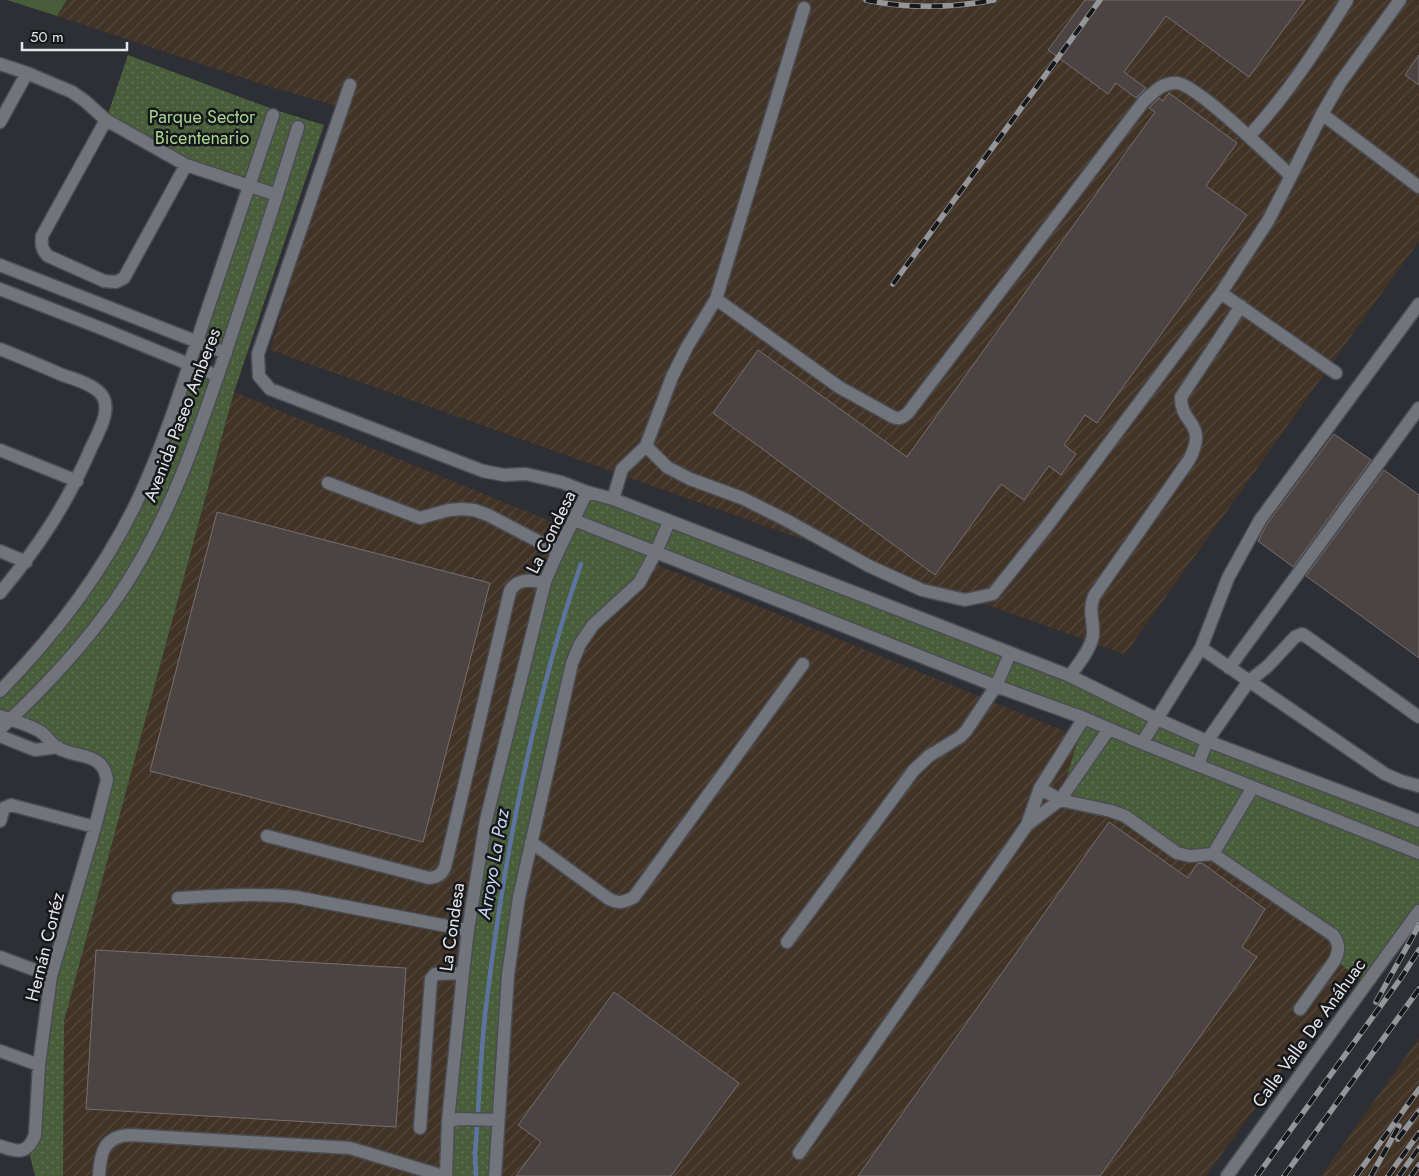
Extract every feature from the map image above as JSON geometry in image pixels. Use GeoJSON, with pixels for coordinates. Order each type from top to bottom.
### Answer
{"type":"FeatureCollection","features":[{"type":"Feature","properties":{"kind":"street"},"geometry":{"type":"LineString","coordinates":[[1249,136],[1289,89],[1316,52],[1346,0]]}},
{"type":"Feature","properties":{"kind":"street"},"geometry":{"type":"LineString","coordinates":[[646,446],[668,467],[690,479],[742,498],[786,520],[868,566],[922,590],[965,600],[993,594],[1053,518],[1221,293],[1268,221],[1322,114],[1340,83],[1400,0]]}},
{"type":"Feature","properties":{"kind":"street"},"geometry":{"type":"LineString","coordinates":[[613,499],[622,469],[646,446],[672,377],[687,346],[716,299],[804,8]]}},
{"type":"Feature","properties":{"kind":"street"},"geometry":{"type":"LineString","coordinates":[[0,64],[72,92],[86,101],[106,120],[186,165],[277,195]]}},
{"type":"Feature","properties":{"kind":"street"},"geometry":{"type":"LineString","coordinates":[[0,122],[27,73]]}},
{"type":"Feature","properties":{"kind":"street"},"geometry":{"type":"LineString","coordinates":[[716,299],[839,387],[898,419],[908,413],[1144,101],[1152,93],[1169,83],[1180,83],[1191,89],[1249,136],[1291,176]]}},
{"type":"Feature","properties":{"kind":"street"},"geometry":{"type":"LineString","coordinates":[[350,84],[258,354],[259,376],[270,389],[483,471],[504,475],[526,474],[561,482],[587,492]]}},
{"type":"Feature","properties":{"kind":"street"},"geometry":{"type":"LineString","coordinates":[[1322,114],[1419,187]]}},
{"type":"Feature","properties":{"kind":"street","name":"Avenida Paseo Amberes"},"geometry":{"type":"LineString","coordinates":[[0,691],[30,661],[61,622],[104,560],[139,496],[168,425],[273,115]]}},
{"type":"Feature","properties":{"kind":"street"},"geometry":{"type":"LineString","coordinates":[[106,120],[42,236],[41,244],[48,256],[104,281],[116,282],[124,278],[186,165]]}},
{"type":"Feature","properties":{"kind":"street","name":"Avenida Paseo Amberes"},"geometry":{"type":"LineString","coordinates":[[0,729],[5,718],[78,649],[114,601],[143,555],[185,466],[218,376],[298,127]]}},
{"type":"Feature","properties":{"kind":"street"},"geometry":{"type":"LineString","coordinates":[[0,265],[226,353]]}},
{"type":"Feature","properties":{"kind":"street"},"geometry":{"type":"LineString","coordinates":[[0,289],[218,376]]}},
{"type":"Feature","properties":{"kind":"street"},"geometry":{"type":"LineString","coordinates":[[1221,293],[1336,373]]}},
{"type":"Feature","properties":{"kind":"street"},"geometry":{"type":"LineString","coordinates":[[1142,743],[1202,648],[1228,578],[1260,520],[1419,304]]}},
{"type":"Feature","properties":{"kind":"street"},"geometry":{"type":"LineString","coordinates":[[1070,676],[1092,640],[1093,633],[1090,613],[1094,596],[1189,460],[1195,448],[1197,438],[1195,429],[1181,405],[1181,397],[1241,306]]}},
{"type":"Feature","properties":{"kind":"street"},"geometry":{"type":"LineString","coordinates":[[0,349],[89,385],[102,396],[105,403],[102,425],[77,481],[52,524],[26,562],[0,593]]}},
{"type":"Feature","properties":{"kind":"street"},"geometry":{"type":"LineString","coordinates":[[1229,668],[1419,408]]}},
{"type":"Feature","properties":{"kind":"street"},"geometry":{"type":"LineString","coordinates":[[0,450],[77,481]]}},
{"type":"Feature","properties":{"kind":"street"},"geometry":{"type":"LineString","coordinates":[[328,483],[420,518],[449,510],[474,510],[488,515],[558,551]]}},
{"type":"Feature","properties":{"kind":"street","name":"La Condesa"},"geometry":{"type":"LineString","coordinates":[[444,1176],[453,1120],[462,973],[486,820],[545,582],[587,492],[613,499],[1070,676],[1157,719],[1207,741],[1419,821]]}},
{"type":"Feature","properties":{"kind":"street"},"geometry":{"type":"LineString","coordinates":[[574,520],[996,686],[1084,718],[1142,743],[1419,853]]}},
{"type":"Feature","properties":{"kind":"street"},"geometry":{"type":"LineString","coordinates":[[495,1176],[492,1120],[508,975],[519,897],[572,663],[580,644],[593,625],[639,583],[656,552],[669,522]]}},
{"type":"Feature","properties":{"kind":"street"},"geometry":{"type":"LineString","coordinates":[[0,551],[26,562]]}},
{"type":"Feature","properties":{"kind":"street"},"geometry":{"type":"LineString","coordinates":[[267,836],[429,878],[436,878],[441,874],[445,868],[510,591],[513,586],[524,581],[545,582]]}},
{"type":"Feature","properties":{"kind":"street"},"geometry":{"type":"LineString","coordinates":[[1198,765],[1207,741],[1249,681],[1268,666],[1295,637],[1305,634],[1419,717]]}},
{"type":"Feature","properties":{"kind":"street"},"geometry":{"type":"LineString","coordinates":[[1202,648],[1385,774],[1401,782],[1419,786]]}},
{"type":"Feature","properties":{"kind":"street"},"geometry":{"type":"LineString","coordinates":[[787,942],[902,785],[929,756],[960,738],[966,731],[996,686],[1010,654]]}},
{"type":"Feature","properties":{"kind":"street"},"geometry":{"type":"LineString","coordinates":[[531,842],[609,899],[615,902],[627,901],[634,897],[803,664]]}},
{"type":"Feature","properties":{"kind":"street"},"geometry":{"type":"LineString","coordinates":[[5,718],[40,731],[58,747]]}},
{"type":"Feature","properties":{"kind":"street"},"geometry":{"type":"LineString","coordinates":[[799,1154],[1027,825],[1040,788],[1084,718]]}},
{"type":"Feature","properties":{"kind":"street"},"geometry":{"type":"LineString","coordinates":[[1027,825],[1060,800],[1109,729]]}},
{"type":"Feature","properties":{"kind":"street"},"geometry":{"type":"LineString","coordinates":[[0,736],[35,750],[58,747]]}},
{"type":"Feature","properties":{"kind":"street","name":"Hernán Cortéz"},"geometry":{"type":"LineString","coordinates":[[0,1146],[18,1151],[28,1148],[36,1134],[39,1065],[51,976],[107,780],[106,772],[101,764],[95,760],[58,747]]}},
{"type":"Feature","properties":{"kind":"street"},"geometry":{"type":"LineString","coordinates":[[1214,854],[1253,787]]}},
{"type":"Feature","properties":{"kind":"street"},"geometry":{"type":"LineString","coordinates":[[1040,788],[1060,800],[1118,812],[1172,850],[1183,855],[1214,854],[1333,936],[1337,940],[1338,954],[1300,1009]]}},
{"type":"Feature","properties":{"kind":"street"},"geometry":{"type":"LineString","coordinates":[[1,816],[8,806],[17,805],[95,827]]}},
{"type":"Feature","properties":{"kind":"street"},"geometry":{"type":"LineString","coordinates":[[178,898],[271,894],[296,897],[468,930]]}},
{"type":"Feature","properties":{"kind":"street","name":"Calle Valle De Anáhuac"},"geometry":{"type":"LineString","coordinates":[[1227,1176],[1419,911]]}},
{"type":"Feature","properties":{"kind":"street"},"geometry":{"type":"LineString","coordinates":[[0,957],[51,976]]}},
{"type":"Feature","properties":{"kind":"street"},"geometry":{"type":"LineString","coordinates":[[420,1128],[431,979],[435,974],[462,973]]}},
{"type":"Feature","properties":{"kind":"street"},"geometry":{"type":"LineString","coordinates":[[0,1051],[39,1065]]}},
{"type":"Feature","properties":{"kind":"street"},"geometry":{"type":"LineString","coordinates":[[453,1120],[492,1120]]}},
{"type":"Feature","properties":{"kind":"street"},"geometry":{"type":"LineString","coordinates":[[99,1176],[101,1156],[105,1146],[113,1138],[130,1134],[350,1148],[444,1176]]}},
{"type":"Feature","properties":{"kind":"shaded area"},"geometry":{"type":"Polygon","coordinates":[[[68,0],[1419,0],[1419,241],[1125,654],[270,350],[344,108],[264,85],[57,16],[68,0]]]}},
{"type":"Feature","properties":{"kind":"shaded area"},"geometry":{"type":"Polygon","coordinates":[[[234,392],[1419,876],[1419,881],[1206,1176],[63,1176],[64,1021],[234,392]]]}},
{"type":"Feature","properties":{"kind":"shaded area"},"geometry":{"type":"Polygon","coordinates":[[[1419,1038],[1419,1176],[1321,1176],[1419,1038]]]}},
{"type":"Feature","properties":{"kind":"green space"},"geometry":{"type":"Polygon","coordinates":[[[7,0],[67,0],[57,16],[7,0]]]}},
{"type":"Feature","properties":{"kind":"green space","name":"Parque Sector Bicentenario"},"geometry":{"type":"Polygon","coordinates":[[[128,55],[275,110],[324,125],[234,392],[64,1021],[63,1176],[35,1176],[28,1148],[51,976],[106,772],[0,716],[0,690],[106,557],[139,496],[189,365],[218,376],[225,353],[197,342],[249,185],[186,165],[106,120],[128,55]]]}},
{"type":"Feature","properties":{"kind":"green space"},"geometry":{"type":"Polygon","coordinates":[[[587,492],[1010,654],[1157,719],[1419,822],[1419,911],[1366,984],[1335,960],[1339,947],[1214,854],[1190,856],[1125,816],[1060,800],[1084,719],[656,552],[643,578],[580,644],[519,897],[495,1176],[446,1176],[468,930],[545,582],[587,492]]]}},
{"type":"Feature","properties":{"kind":"building"},"geometry":{"type":"Polygon","coordinates":[[[1085,0],[1305,0],[1249,77],[1166,16],[1124,72],[1146,88],[1136,98],[1116,83],[1108,94],[1048,50],[1085,0]]]}},
{"type":"Feature","properties":{"kind":"building"},"geometry":{"type":"Polygon","coordinates":[[[1419,55],[1419,85],[1405,75],[1419,55]]]}},
{"type":"Feature","properties":{"kind":"building"},"geometry":{"type":"Polygon","coordinates":[[[1169,93],[1237,143],[1206,186],[1247,215],[1097,423],[1085,415],[1064,445],[1076,454],[1061,475],[1049,466],[1024,500],[1001,484],[935,575],[713,413],[758,350],[907,457],[1155,112],[1149,108],[1159,98],[1163,101],[1169,93]]]}},
{"type":"Feature","properties":{"kind":"building"},"geometry":{"type":"Polygon","coordinates":[[[1334,434],[1371,460],[1293,567],[1258,541],[1267,524],[1334,434]]]}},
{"type":"Feature","properties":{"kind":"building"},"geometry":{"type":"Polygon","coordinates":[[[1384,470],[1419,495],[1419,658],[1306,576],[1384,470]]]}},
{"type":"Feature","properties":{"kind":"building"},"geometry":{"type":"Polygon","coordinates":[[[217,512],[490,583],[423,842],[150,771],[217,512]]]}},
{"type":"Feature","properties":{"kind":"building"},"geometry":{"type":"Polygon","coordinates":[[[1109,822],[1188,878],[1197,864],[1202,863],[1265,909],[1242,947],[1257,957],[1100,1176],[858,1176],[1109,822]]]}},
{"type":"Feature","properties":{"kind":"building"},"geometry":{"type":"Polygon","coordinates":[[[96,950],[406,968],[396,1127],[86,1109],[96,950]]]}},
{"type":"Feature","properties":{"kind":"building"},"geometry":{"type":"Polygon","coordinates":[[[614,992],[739,1083],[671,1176],[516,1176],[541,1142],[518,1125],[614,992]]]}},
{"type":"Feature","properties":{"kind":"waterway","name":"Arroyo La Paz"},"geometry":{"type":"LineString","coordinates":[[476,1176],[475,1154],[485,1015],[510,843],[533,730],[547,674],[581,564]]}},
{"type":"Feature","properties":{"kind":"railway"},"geometry":{"type":"LineString","coordinates":[[866,0],[914,6],[962,5],[994,0]]}},
{"type":"Feature","properties":{"kind":"railway"},"geometry":{"type":"LineString","coordinates":[[893,284],[1100,0]]}},
{"type":"Feature","properties":{"kind":"railway"},"geometry":{"type":"LineString","coordinates":[[1376,1002],[1419,925]]}},
{"type":"Feature","properties":{"kind":"railway"},"geometry":{"type":"LineString","coordinates":[[1257,1176],[1401,978],[1419,950]]}},
{"type":"Feature","properties":{"kind":"railway"},"geometry":{"type":"LineString","coordinates":[[1284,1176],[1419,989]]}},
{"type":"Feature","properties":{"kind":"railway"},"geometry":{"type":"LineString","coordinates":[[1356,1176],[1419,1089]]}},
{"type":"Feature","properties":{"kind":"railway"},"geometry":{"type":"LineString","coordinates":[[1398,1139],[1419,1111]]}},
{"type":"Feature","properties":{"kind":"railway"},"geometry":{"type":"LineString","coordinates":[[1371,1176],[1399,1126]]}},
{"type":"Feature","properties":{"kind":"railway"},"geometry":{"type":"LineString","coordinates":[[1388,1176],[1419,1133]]}},
{"type":"Feature","properties":{"kind":"railway"},"geometry":{"type":"LineString","coordinates":[[1399,1176],[1419,1148]]}},
{"type":"Feature","properties":{"kind":"railway"},"geometry":{"type":"LineString","coordinates":[[1411,1176],[1419,1165]]}}]}
